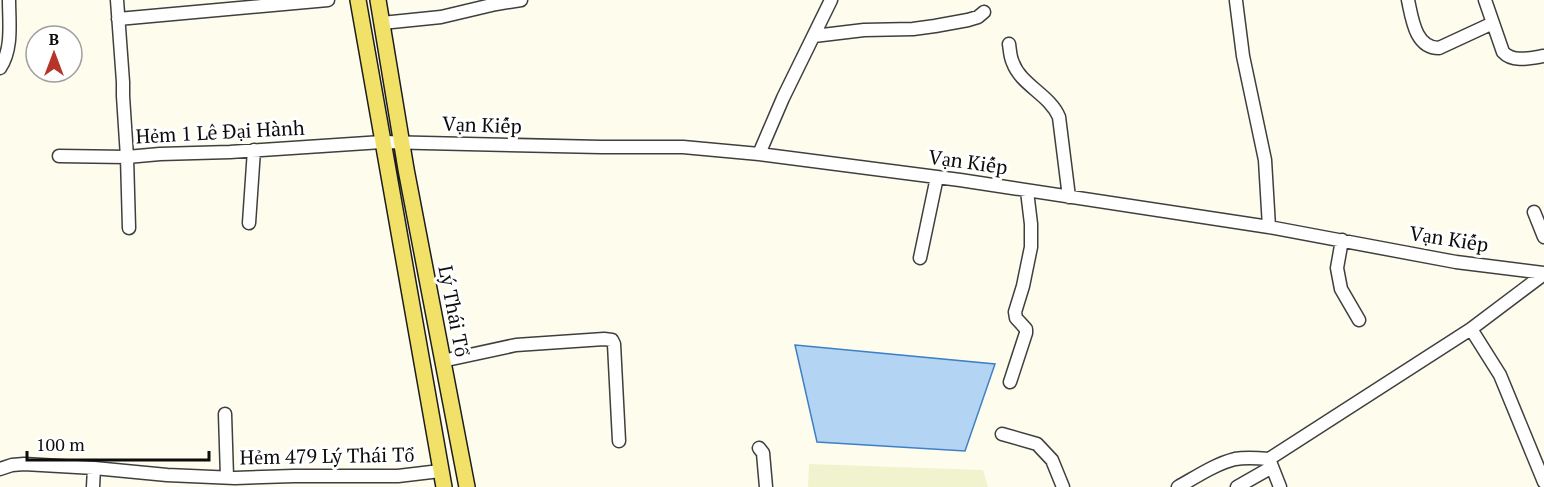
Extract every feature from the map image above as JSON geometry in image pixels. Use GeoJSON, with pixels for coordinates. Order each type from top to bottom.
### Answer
{"type":"FeatureCollection","features":[{"type":"Feature","properties":{"kind":"main road","name":"Lý Thái Tổ"},"geometry":{"type":"LineString","coordinates":[[358,0],[444,487]]}},
{"type":"Feature","properties":{"kind":"main road","name":"Lý Thái Tổ"},"geometry":{"type":"LineString","coordinates":[[378,0],[406,169],[467,487]]}},
{"type":"Feature","properties":{"kind":"street"},"geometry":{"type":"LineString","coordinates":[[0,68],[8,49],[9,0]]}},
{"type":"Feature","properties":{"kind":"street"},"geometry":{"type":"LineString","coordinates":[[117,0],[123,72],[129,228]]}},
{"type":"Feature","properties":{"kind":"street"},"geometry":{"type":"LineString","coordinates":[[118,19],[328,0]]}},
{"type":"Feature","properties":{"kind":"street"},"geometry":{"type":"LineString","coordinates":[[382,23],[441,17],[521,0]]}},
{"type":"Feature","properties":{"kind":"street"},"geometry":{"type":"LineString","coordinates":[[759,154],[783,98],[831,0]]}},
{"type":"Feature","properties":{"kind":"street"},"geometry":{"type":"LineString","coordinates":[[1408,0],[1416,32],[1426,45],[1433,48],[1439,48],[1493,23]]}},
{"type":"Feature","properties":{"kind":"street"},"geometry":{"type":"LineString","coordinates":[[1485,0],[1503,52],[1508,58],[1544,56]]}},
{"type":"Feature","properties":{"kind":"street"},"geometry":{"type":"LineString","coordinates":[[1236,1],[1243,56],[1265,160],[1269,227]]}},
{"type":"Feature","properties":{"kind":"street"},"geometry":{"type":"LineString","coordinates":[[814,36],[864,30],[935,26],[968,20],[984,12]]}},
{"type":"Feature","properties":{"kind":"street"},"geometry":{"type":"LineString","coordinates":[[1009,44],[1013,64],[1018,73],[1052,106],[1059,117],[1069,197]]}},
{"type":"Feature","properties":{"kind":"street","name":"Vạn Kiếp"},"geometry":{"type":"LineString","coordinates":[[382,142],[683,147],[759,154],[936,177],[1269,227],[1456,262],[1544,274]]}},
{"type":"Feature","properties":{"kind":"street","name":"Hẻm 1 Lê Đại Hành"},"geometry":{"type":"LineString","coordinates":[[59,156],[127,156],[290,149],[382,142]]}},
{"type":"Feature","properties":{"kind":"street"},"geometry":{"type":"LineString","coordinates":[[249,223],[254,150]]}},
{"type":"Feature","properties":{"kind":"street"},"geometry":{"type":"LineString","coordinates":[[920,258],[936,177]]}},
{"type":"Feature","properties":{"kind":"street"},"geometry":{"type":"LineString","coordinates":[[1010,382],[1026,333],[1026,329],[1016,318],[1016,312],[1031,247],[1028,191]]}},
{"type":"Feature","properties":{"kind":"street"},"geometry":{"type":"LineString","coordinates":[[1533,212],[1544,237]]}},
{"type":"Feature","properties":{"kind":"street"},"geometry":{"type":"LineString","coordinates":[[1342,240],[1337,268],[1341,290],[1359,320]]}},
{"type":"Feature","properties":{"kind":"street"},"geometry":{"type":"LineString","coordinates":[[1237,487],[1471,329],[1544,274]]}},
{"type":"Feature","properties":{"kind":"street"},"geometry":{"type":"LineString","coordinates":[[1471,329],[1500,375],[1543,474]]}},
{"type":"Feature","properties":{"kind":"street"},"geometry":{"type":"LineString","coordinates":[[442,361],[529,343],[612,340],[619,441]]}},
{"type":"Feature","properties":{"kind":"street"},"geometry":{"type":"LineString","coordinates":[[225,414],[227,477]]}},
{"type":"Feature","properties":{"kind":"street"},"geometry":{"type":"LineString","coordinates":[[1002,434],[1037,444],[1052,460],[1063,487]]}},
{"type":"Feature","properties":{"kind":"street"},"geometry":{"type":"LineString","coordinates":[[759,448],[763,453],[766,487]]}},
{"type":"Feature","properties":{"kind":"street"},"geometry":{"type":"LineString","coordinates":[[1178,487],[1224,462],[1247,458],[1271,463]]}},
{"type":"Feature","properties":{"kind":"street"},"geometry":{"type":"LineString","coordinates":[[1271,463],[1280,487]]}},
{"type":"Feature","properties":{"kind":"street","name":"Hẻm 479 Lý Thái Tổ"},"geometry":{"type":"LineString","coordinates":[[0,469],[24,464],[167,475],[227,477],[265,482],[398,476],[440,471]]}},
{"type":"Feature","properties":{"kind":"street"},"geometry":{"type":"LineString","coordinates":[[93,487],[94,468]]}},
{"type":"Feature","properties":{"kind":"green space"},"geometry":{"type":"Polygon","coordinates":[[[809,464],[983,470],[988,487],[808,487],[809,464]]]}},
{"type":"Feature","properties":{"kind":"water"},"geometry":{"type":"Polygon","coordinates":[[[795,345],[995,364],[965,451],[817,442],[795,345]]]}}]}
